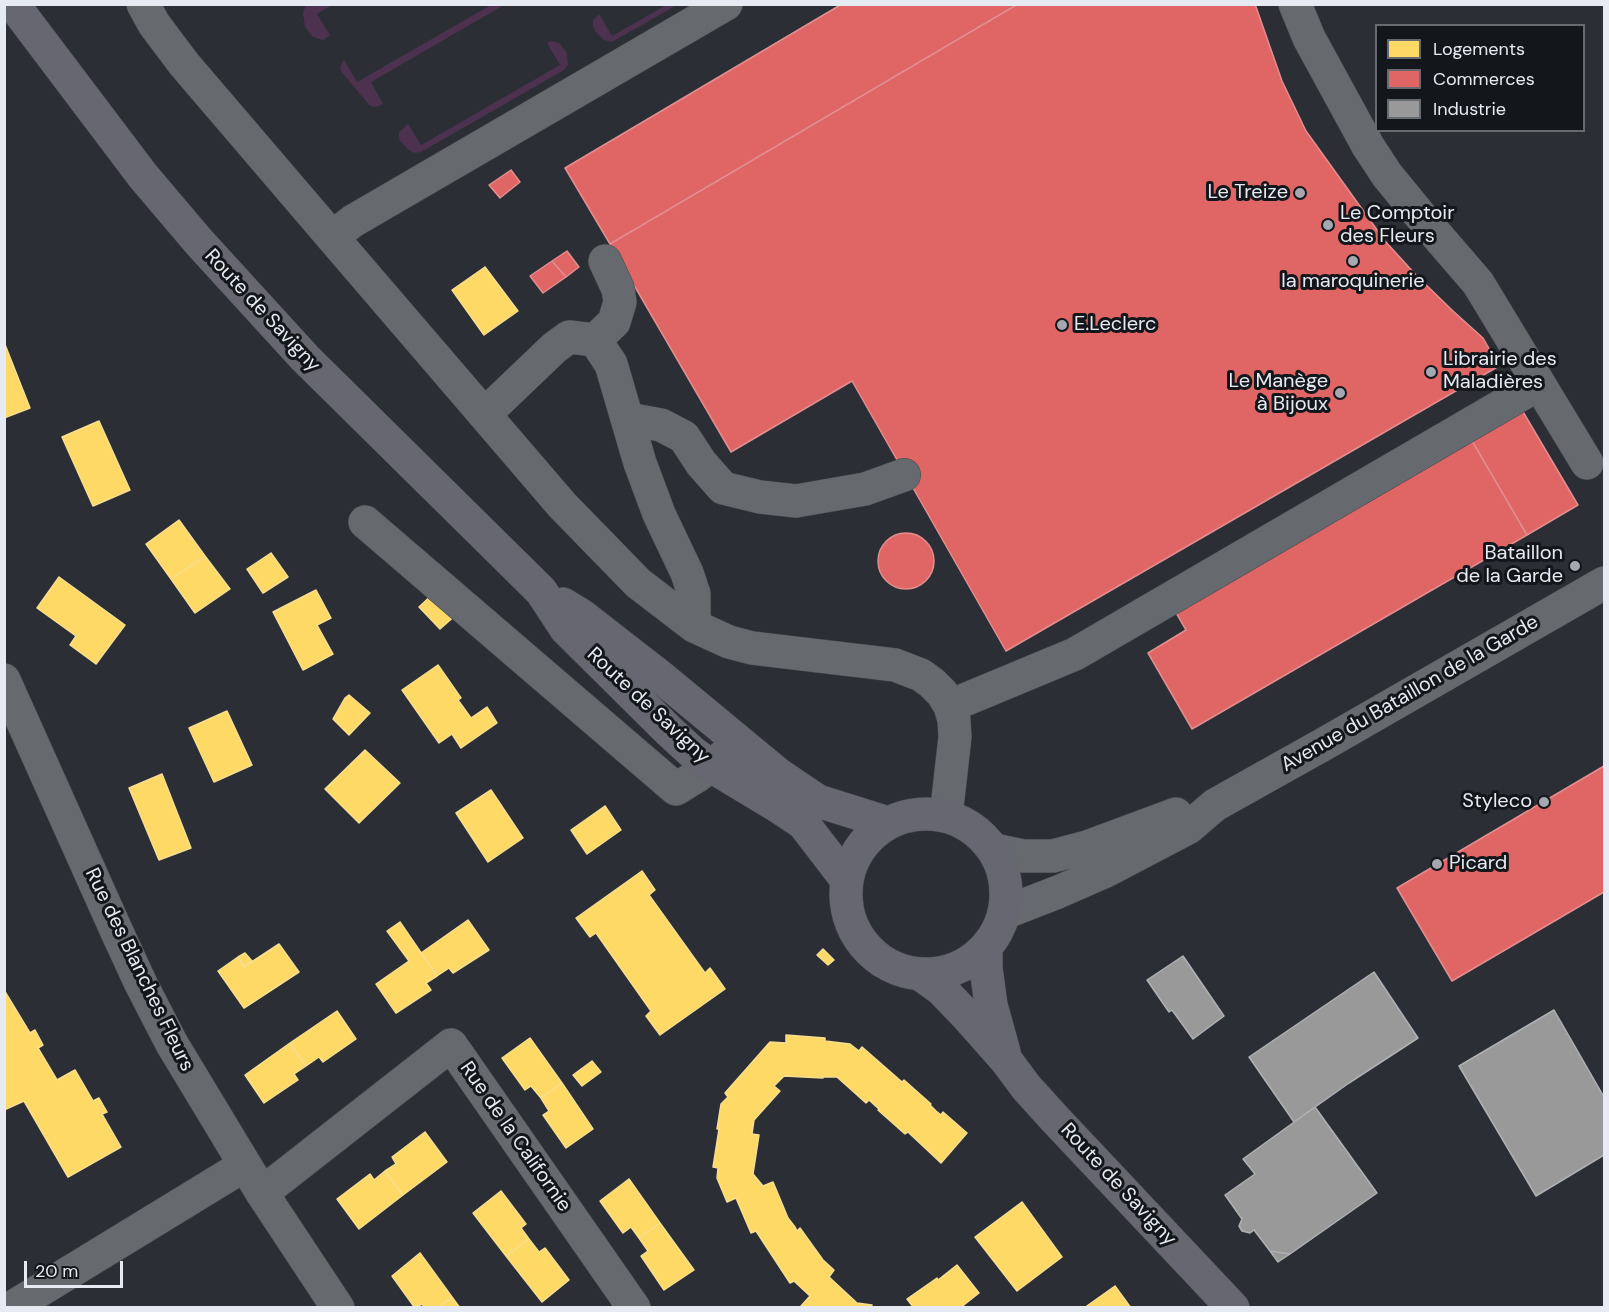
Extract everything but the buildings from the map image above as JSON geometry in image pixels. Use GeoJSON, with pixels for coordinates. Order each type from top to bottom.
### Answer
{"type":"FeatureCollection","features":[{"type":"Feature","properties":{"kind":"main road","name":"Route de Savigny"},"geometry":{"type":"LineString","coordinates":[[13,4],[143,176],[199,242],[305,358],[541,591],[566,629],[693,753],[704,771],[779,807],[803,823],[846,879]]}},
{"type":"Feature","properties":{"kind":"main road","name":"Route de Savigny"},"geometry":{"type":"LineString","coordinates":[[541,591],[581,615],[670,684],[778,774],[818,801],[888,823]]}},
{"type":"Feature","properties":{"kind":"main road"},"geometry":{"type":"LineString","coordinates":[[926,813],[946,816],[964,823],[981,835],[994,850],[1003,869],[1007,891],[1004,913],[997,932],[986,948],[970,961],[952,970],[920,974],[908,973],[885,964],[866,948],[852,928],[845,904],[846,879],[851,862],[860,846],[888,823],[907,816],[926,813]]}},
{"type":"Feature","properties":{"kind":"main road","name":"Route de Savigny"},"geometry":{"type":"LineString","coordinates":[[986,948],[991,1005],[1006,1060]]}},
{"type":"Feature","properties":{"kind":"main road","name":"Route de Savigny"},"geometry":{"type":"LineString","coordinates":[[920,974],[948,996],[1006,1060],[1026,1087],[1054,1118],[1233,1308]]}},
{"type":"Feature","properties":{"kind":"street"},"geometry":{"type":"LineString","coordinates":[[143,4],[154,24],[184,64],[562,505],[638,583],[694,626],[729,642],[752,648],[901,667],[921,675],[942,693],[950,706],[955,737],[946,816]]}},
{"type":"Feature","properties":{"kind":"street"},"geometry":{"type":"LineString","coordinates":[[332,237],[353,221],[726,4]]}},
{"type":"Feature","properties":{"kind":"street"},"geometry":{"type":"LineString","coordinates":[[1295,4],[1310,38],[1368,146],[1421,217],[1478,284],[1587,463]]}},
{"type":"Feature","properties":{"kind":"street"},"geometry":{"type":"LineString","coordinates":[[595,340],[614,322],[620,302],[618,289],[605,261]]}},
{"type":"Feature","properties":{"kind":"street"},"geometry":{"type":"LineString","coordinates":[[485,414],[554,348],[569,337],[595,340],[611,364],[640,463],[659,514],[687,573],[694,594],[694,626]]}},
{"type":"Feature","properties":{"kind":"street"},"geometry":{"type":"LineString","coordinates":[[950,706],[1075,654],[1539,384]]}},
{"type":"Feature","properties":{"kind":"street"},"geometry":{"type":"LineString","coordinates":[[628,419],[661,425],[684,437],[701,463],[723,488],[760,497],[796,501],[865,489],[904,475]]}},
{"type":"Feature","properties":{"kind":"street"},"geometry":{"type":"LineString","coordinates":[[365,522],[676,789],[740,744]]}},
{"type":"Feature","properties":{"kind":"street","name":"Avenue du Bataillon de la Garde"},"geometry":{"type":"LineString","coordinates":[[1004,913],[1106,871],[1188,828],[1215,805],[1605,583]]}},
{"type":"Feature","properties":{"kind":"street","name":"Rue des Blanches Fleurs"},"geometry":{"type":"LineString","coordinates":[[4,680],[141,984],[172,1044],[262,1193],[338,1308]]}},
{"type":"Feature","properties":{"kind":"street","name":"Avenue du Bataillon de la Garde"},"geometry":{"type":"LineString","coordinates":[[994,850],[1023,855],[1053,856],[1088,847],[1180,812],[1215,805]]}},
{"type":"Feature","properties":{"kind":"street","name":"Rue de la Californie"},"geometry":{"type":"LineString","coordinates":[[262,1193],[451,1045],[634,1308]]}},
{"type":"Feature","properties":{"kind":"street"},"geometry":{"type":"LineString","coordinates":[[11,1308],[245,1165]]}},
{"type":"Feature","properties":{"kind":"shaded area"},"geometry":{"type":"Polygon","coordinates":[[[306,5],[332,5],[317,14],[330,35],[323,40],[313,37],[305,27],[303,13],[306,5]]]}},
{"type":"Feature","properties":{"kind":"shaded area"},"geometry":{"type":"Polygon","coordinates":[[[491,5],[504,5],[371,82],[383,104],[379,106],[369,105],[340,70],[344,60],[357,82],[491,5]]]}},
{"type":"Feature","properties":{"kind":"shaded area"},"geometry":{"type":"Polygon","coordinates":[[[666,5],[677,5],[612,42],[604,40],[593,26],[593,20],[599,14],[612,36],[666,5]]]}},
{"type":"Feature","properties":{"kind":"shaded area"},"geometry":{"type":"Polygon","coordinates":[[[551,41],[559,43],[567,53],[568,65],[564,70],[421,152],[414,153],[400,141],[399,132],[408,124],[421,145],[560,65],[547,43],[551,41]]]}},
{"type":"Feature","properties":{"kind":"place","name":"Le Treize"},"geometry":{"type":"Point","coordinates":[1300,193]}},
{"type":"Feature","properties":{"kind":"place","name":"Le Comptoir des Fleurs"},"geometry":{"type":"Point","coordinates":[1328,225]}},
{"type":"Feature","properties":{"kind":"place","name":"la maroquinerie"},"geometry":{"type":"Point","coordinates":[1353,261]}},
{"type":"Feature","properties":{"kind":"place","name":"E.Leclerc"},"geometry":{"type":"Point","coordinates":[1062,325]}},
{"type":"Feature","properties":{"kind":"place","name":"Librairie des Maladières"},"geometry":{"type":"Point","coordinates":[1431,372]}},
{"type":"Feature","properties":{"kind":"place","name":"Le Manège à Bijoux"},"geometry":{"type":"Point","coordinates":[1340,393]}},
{"type":"Feature","properties":{"kind":"place","name":"Bataillon de la Garde"},"geometry":{"type":"Point","coordinates":[1575,566]}},
{"type":"Feature","properties":{"kind":"place","name":"Styleco"},"geometry":{"type":"Point","coordinates":[1544,802]}},
{"type":"Feature","properties":{"kind":"place","name":"Picard"},"geometry":{"type":"Point","coordinates":[1437,864]}}]}
